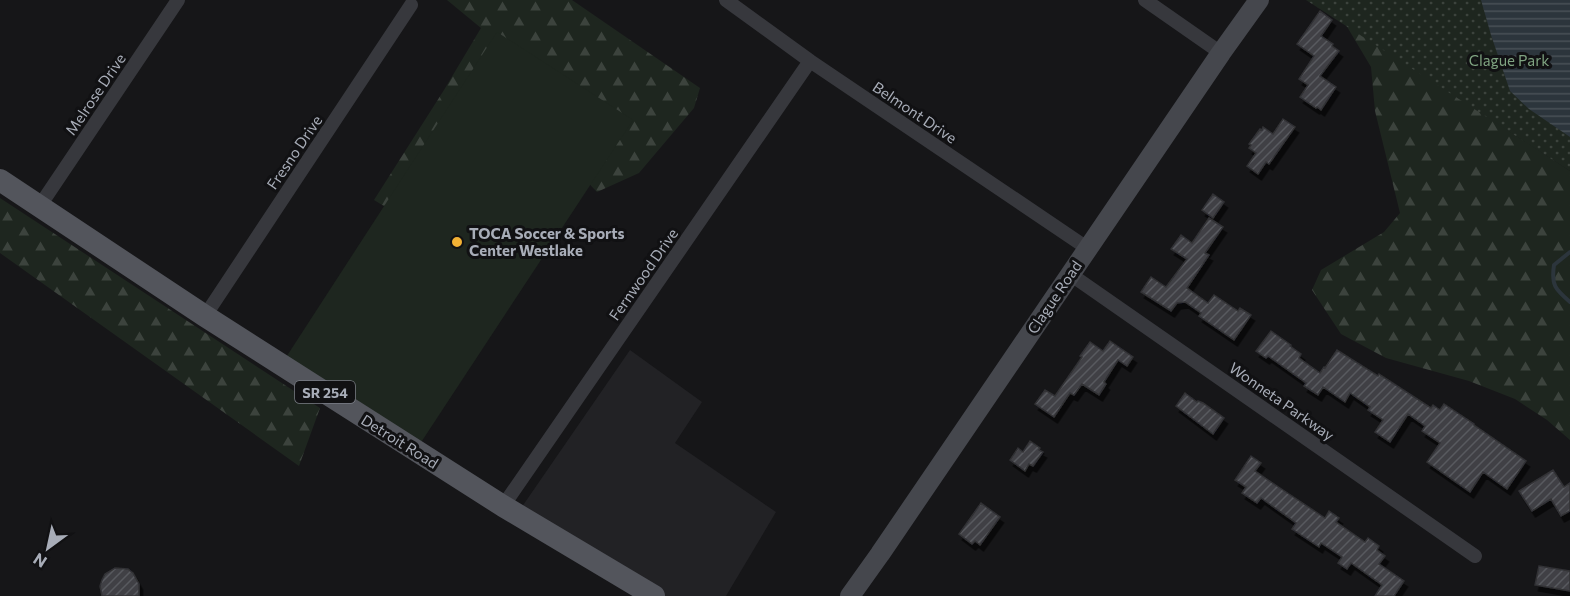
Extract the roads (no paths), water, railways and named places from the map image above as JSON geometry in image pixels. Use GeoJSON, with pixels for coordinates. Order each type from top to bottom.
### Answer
{"type":"FeatureCollection","features":[{"type":"Feature","properties":{"kind":"main road","name":"Clague Road"},"geometry":{"type":"LineString","coordinates":[[850,596],[1221,52],[1259,0]]}},
{"type":"Feature","properties":{"kind":"main road","name":"Detroit Road"},"geometry":{"type":"LineString","coordinates":[[0,180],[205,316],[503,506],[654,596]]}},
{"type":"Feature","properties":{"kind":"street","name":"Melrose Drive"},"geometry":{"type":"LineString","coordinates":[[39,207],[178,0]]}},
{"type":"Feature","properties":{"kind":"street","name":"Belmont Drive"},"geometry":{"type":"LineString","coordinates":[[726,0],[810,61],[1087,248]]}},
{"type":"Feature","properties":{"kind":"street"},"geometry":{"type":"LineString","coordinates":[[1145,0],[1221,52]]}},
{"type":"Feature","properties":{"kind":"street","name":"Fresno Drive"},"geometry":{"type":"LineString","coordinates":[[205,316],[411,5]]}},
{"type":"Feature","properties":{"kind":"street","name":"Fernwood Drive"},"geometry":{"type":"LineString","coordinates":[[503,506],[810,61]]}},
{"type":"Feature","properties":{"kind":"street","name":"Wonneta Parkway"},"geometry":{"type":"LineString","coordinates":[[1070,274],[1474,556]]}},
{"type":"Feature","properties":{"kind":"waterway"},"geometry":{"type":"LineString","coordinates":[[1570,252],[1554,265],[1553,277],[1555,286],[1570,302]]}},
{"type":"Feature","properties":{"kind":"place","name":"TOCA Soccer & Sports Center Westlake"},"geometry":{"type":"Point","coordinates":[457,242]}},
{"type":"Feature","properties":{"kind":"park label","name":"Clague Park"},"geometry":{"type":"Point","coordinates":[1509,60]}}]}
